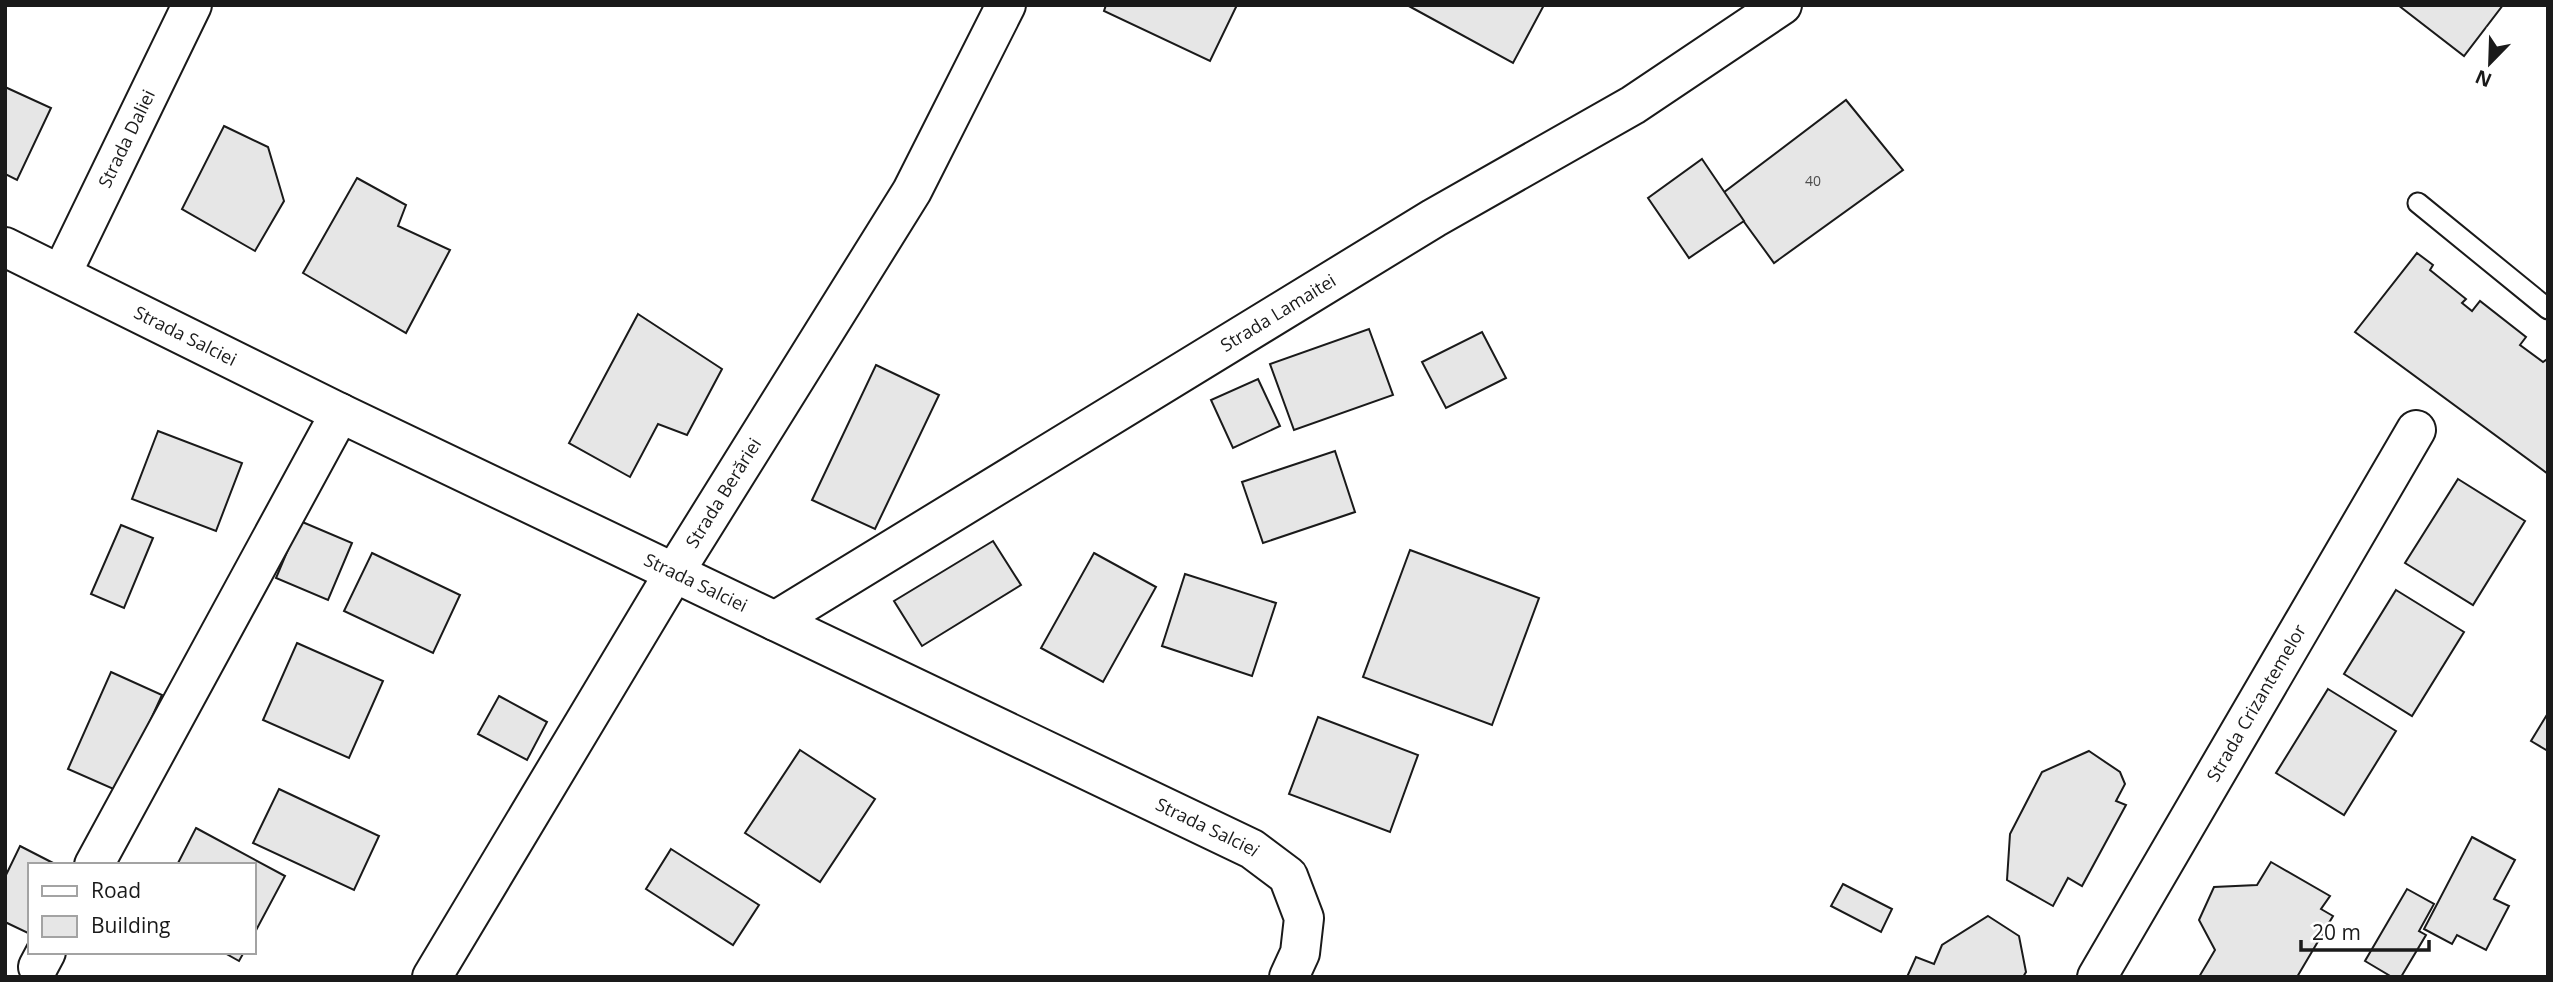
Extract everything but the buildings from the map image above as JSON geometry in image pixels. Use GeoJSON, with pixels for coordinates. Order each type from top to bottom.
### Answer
{"type":"FeatureCollection","features":[{"type":"Feature","properties":{"kind":"street","name":"Strada Daliei"},"geometry":{"type":"LineString","coordinates":[[62,273],[192,5]]}},
{"type":"Feature","properties":{"kind":"street","name":"Strada Berăriei"},"geometry":{"type":"LineString","coordinates":[[432,977],[674,573],[912,191],[1006,5]]}},
{"type":"Feature","properties":{"kind":"street","name":"Strada Lamaitei"},"geometry":{"type":"LineString","coordinates":[[775,621],[1434,218],[1633,105],[1782,5]]}},
{"type":"Feature","properties":{"kind":"street","name":"Strada Salciei"},"geometry":{"type":"LineString","coordinates":[[5,247],[340,413],[1252,849],[1288,876],[1304,918],[1300,953],[1289,977]]}},
{"type":"Feature","properties":{"kind":"street"},"geometry":{"type":"LineString","coordinates":[[95,863],[340,413]]}},
{"type":"Feature","properties":{"kind":"street","name":"Strada Crizantemelor"},"geometry":{"type":"LineString","coordinates":[[2097,977],[2416,429]]}},
{"type":"Feature","properties":{"kind":"lane"},"geometry":{"type":"LineString","coordinates":[[2418,203],[2548,309]]}}]}
